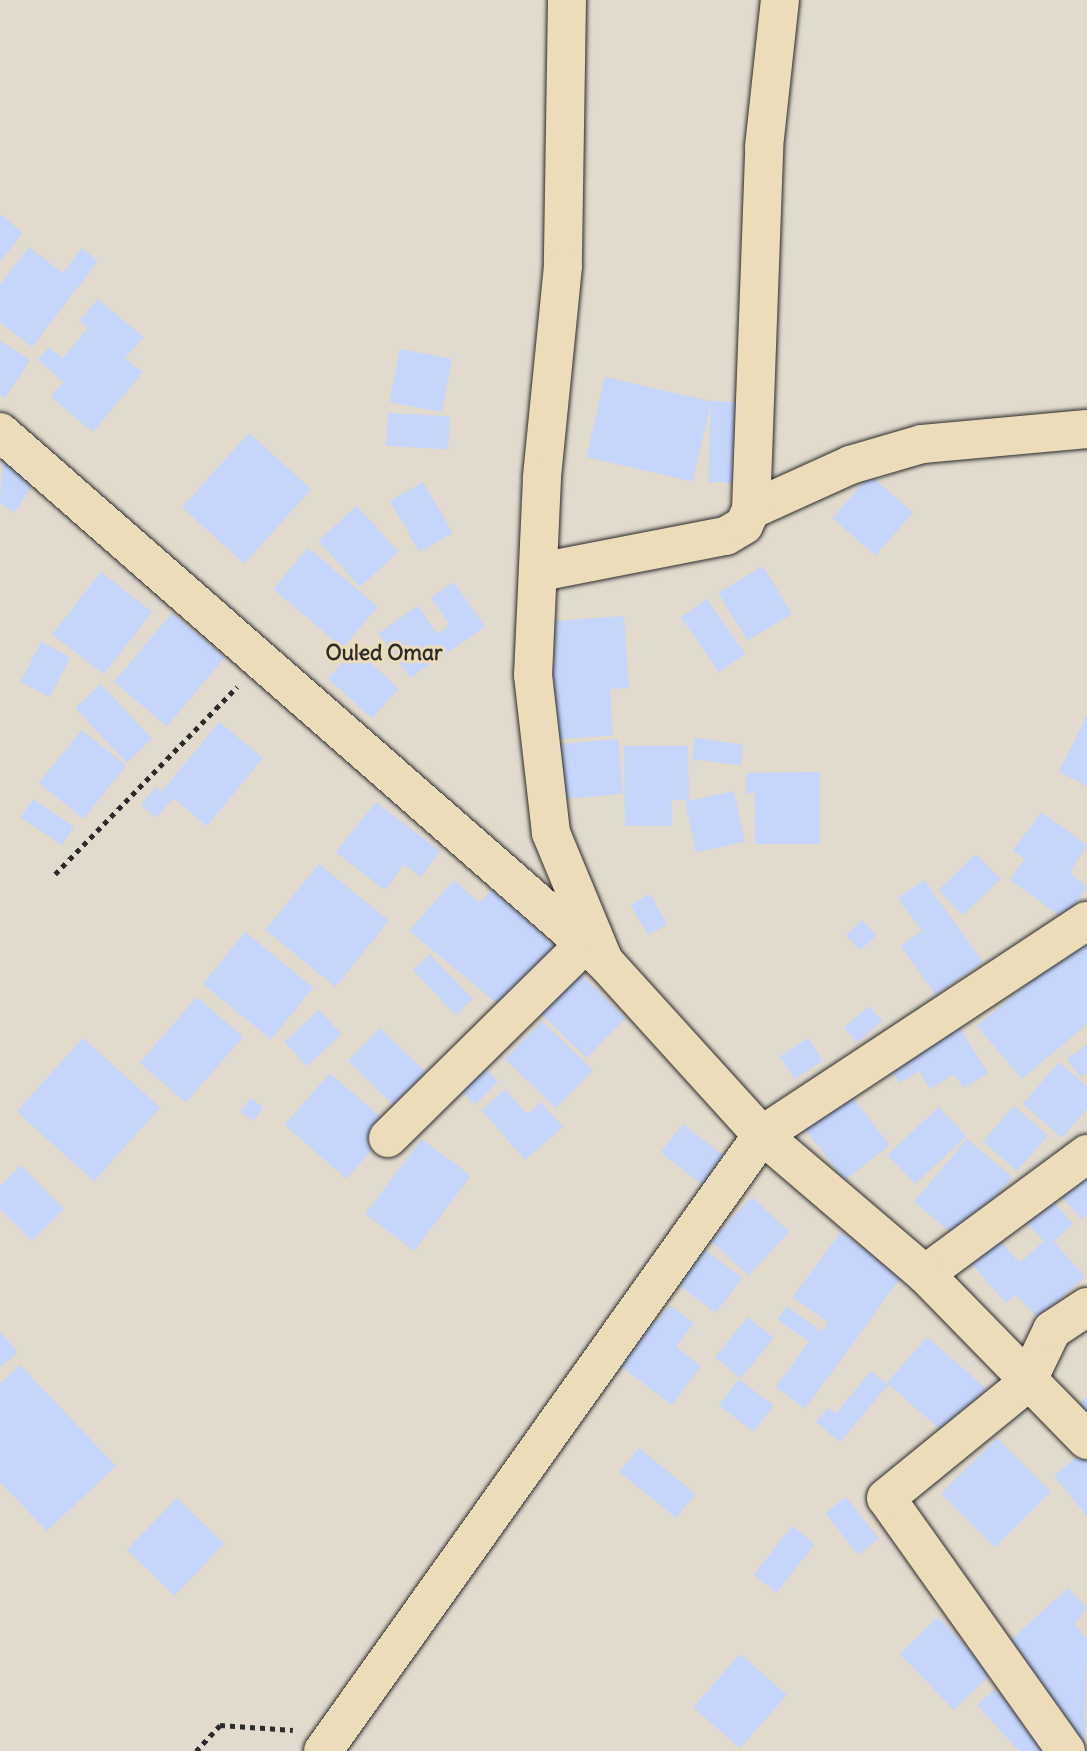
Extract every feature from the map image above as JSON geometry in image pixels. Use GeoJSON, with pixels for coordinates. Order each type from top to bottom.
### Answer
{"type":"FeatureCollection","features":[{"type":"Feature","properties":{"kind":"street"},"geometry":{"type":"LineString","coordinates":[[567,0],[563,265],[533,675],[551,833],[593,954]]}},
{"type":"Feature","properties":{"kind":"street"},"geometry":{"type":"LineString","coordinates":[[540,572],[726,536],[744,525],[751,510],[764,148],[780,0]]}},
{"type":"Feature","properties":{"kind":"street"},"geometry":{"type":"LineString","coordinates":[[751,510],[850,465],[922,444],[1087,429]]}},
{"type":"Feature","properties":{"kind":"street"},"geometry":{"type":"LineString","coordinates":[[0,432],[593,954],[762,1135],[925,1274],[1026,1384],[1087,1440]]}},
{"type":"Feature","properties":{"kind":"street"},"geometry":{"type":"LineString","coordinates":[[312,1741],[762,1135],[1087,921]]}},
{"type":"Feature","properties":{"kind":"street"},"geometry":{"type":"LineString","coordinates":[[388,1138],[593,954]]}},
{"type":"Feature","properties":{"kind":"street"},"geometry":{"type":"LineString","coordinates":[[925,1274],[1087,1154]]}},
{"type":"Feature","properties":{"kind":"street"},"geometry":{"type":"LineString","coordinates":[[1066,1751],[886,1498],[1026,1384],[1052,1330],[1087,1307]]}},
{"type":"Feature","properties":{"kind":"path"},"geometry":{"type":"LineString","coordinates":[[55,874],[262,661]]}},
{"type":"Feature","properties":{"kind":"path"},"geometry":{"type":"LineString","coordinates":[[196,1751],[220,1725],[312,1741]]}},
{"type":"Feature","properties":{"kind":"building"},"geometry":{"type":"Polygon","coordinates":[[[0,214],[23,233],[0,262],[0,214]]]}},
{"type":"Feature","properties":{"kind":"building"},"geometry":{"type":"Polygon","coordinates":[[[29,247],[63,273],[82,248],[98,261],[32,347],[0,322],[0,285],[29,247]]]}},
{"type":"Feature","properties":{"kind":"building"},"geometry":{"type":"Polygon","coordinates":[[[98,299],[144,337],[125,358],[143,372],[93,432],[51,397],[64,382],[38,360],[49,347],[63,358],[88,328],[79,321],[98,299]]]}},
{"type":"Feature","properties":{"kind":"building"},"geometry":{"type":"Polygon","coordinates":[[[0,341],[30,360],[5,398],[0,394],[0,341]]]}},
{"type":"Feature","properties":{"kind":"building"},"geometry":{"type":"Polygon","coordinates":[[[400,349],[452,359],[442,412],[390,402],[400,349]]]}},
{"type":"Feature","properties":{"kind":"building"},"geometry":{"type":"Polygon","coordinates":[[[605,377],[711,402],[693,481],[587,457],[605,377]]]}},
{"type":"Feature","properties":{"kind":"building"},"geometry":{"type":"Polygon","coordinates":[[[711,401],[740,402],[737,483],[708,482],[711,401]]]}},
{"type":"Feature","properties":{"kind":"building"},"geometry":{"type":"Polygon","coordinates":[[[388,413],[450,416],[448,449],[386,446],[388,413]]]}},
{"type":"Feature","properties":{"kind":"building"},"geometry":{"type":"Polygon","coordinates":[[[249,433],[311,489],[245,564],[182,507],[249,433]]]}},
{"type":"Feature","properties":{"kind":"building"},"geometry":{"type":"Polygon","coordinates":[[[3,457],[37,479],[14,513],[0,503],[3,457]]]}},
{"type":"Feature","properties":{"kind":"building"},"geometry":{"type":"Polygon","coordinates":[[[870,475],[913,512],[876,555],[833,518],[870,475]]]}},
{"type":"Feature","properties":{"kind":"building"},"geometry":{"type":"Polygon","coordinates":[[[423,482],[453,533],[420,552],[390,501],[423,482]]]}},
{"type":"Feature","properties":{"kind":"building"},"geometry":{"type":"Polygon","coordinates":[[[357,506],[398,552],[360,587],[318,541],[357,506]]]}},
{"type":"Feature","properties":{"kind":"building"},"geometry":{"type":"Polygon","coordinates":[[[308,548],[378,606],[343,648],[273,589],[308,548]]]}},
{"type":"Feature","properties":{"kind":"building"},"geometry":{"type":"Polygon","coordinates":[[[763,566],[792,614],[747,641],[718,593],[763,566]]]}},
{"type":"Feature","properties":{"kind":"building"},"geometry":{"type":"Polygon","coordinates":[[[101,572],[152,612],[104,674],[52,634],[101,572]]]}},
{"type":"Feature","properties":{"kind":"building"},"geometry":{"type":"Polygon","coordinates":[[[454,582],[485,627],[410,678],[379,633],[418,606],[437,634],[450,625],[431,598],[454,582]]]}},
{"type":"Feature","properties":{"kind":"building"},"geometry":{"type":"Polygon","coordinates":[[[707,599],[745,654],[719,672],[681,617],[707,599]]]}},
{"type":"Feature","properties":{"kind":"building"},"geometry":{"type":"Polygon","coordinates":[[[172,613],[225,657],[167,726],[114,682],[172,613]]]}},
{"type":"Feature","properties":{"kind":"building"},"geometry":{"type":"Polygon","coordinates":[[[624,616],[629,688],[610,689],[613,735],[551,740],[543,622],[624,616]]]}},
{"type":"Feature","properties":{"kind":"building"},"geometry":{"type":"Polygon","coordinates":[[[41,642],[70,657],[50,697],[21,682],[41,642]]]}},
{"type":"Feature","properties":{"kind":"building"},"geometry":{"type":"Polygon","coordinates":[[[355,649],[399,688],[372,718],[328,679],[355,649]]]}},
{"type":"Feature","properties":{"kind":"building"},"geometry":{"type":"Polygon","coordinates":[[[101,684],[152,739],[127,763],[75,708],[101,684]]]}},
{"type":"Feature","properties":{"kind":"building"},"geometry":{"type":"Polygon","coordinates":[[[1087,716],[1087,786],[1059,772],[1087,716]]]}},
{"type":"Feature","properties":{"kind":"building"},"geometry":{"type":"Polygon","coordinates":[[[219,722],[263,758],[207,826],[173,798],[156,818],[141,805],[156,787],[162,792],[219,722]]]}},
{"type":"Feature","properties":{"kind":"building"},"geometry":{"type":"Polygon","coordinates":[[[82,730],[126,766],[84,819],[39,783],[82,730]]]}},
{"type":"Feature","properties":{"kind":"building"},"geometry":{"type":"Polygon","coordinates":[[[695,738],[744,745],[741,766],[692,759],[695,738]]]}},
{"type":"Feature","properties":{"kind":"building"},"geometry":{"type":"Polygon","coordinates":[[[618,739],[623,794],[563,799],[558,744],[618,739]]]}},
{"type":"Feature","properties":{"kind":"building"},"geometry":{"type":"Polygon","coordinates":[[[624,746],[688,746],[689,800],[672,800],[672,826],[625,826],[624,746]]]}},
{"type":"Feature","properties":{"kind":"building"},"geometry":{"type":"Polygon","coordinates":[[[820,772],[820,844],[755,844],[755,793],[746,793],[746,773],[820,772]]]}},
{"type":"Feature","properties":{"kind":"building"},"geometry":{"type":"Polygon","coordinates":[[[734,791],[745,842],[696,852],[685,801],[734,791]]]}},
{"type":"Feature","properties":{"kind":"building"},"geometry":{"type":"Polygon","coordinates":[[[33,799],[74,827],[62,845],[21,817],[33,799]]]}},
{"type":"Feature","properties":{"kind":"building"},"geometry":{"type":"Polygon","coordinates":[[[376,802],[440,851],[421,877],[404,864],[385,890],[336,852],[376,802]]]}},
{"type":"Feature","properties":{"kind":"building"},"geometry":{"type":"Polygon","coordinates":[[[1041,812],[1087,845],[1070,872],[1087,888],[1065,919],[1010,880],[1025,859],[1013,851],[1041,812]]]}},
{"type":"Feature","properties":{"kind":"building"},"geometry":{"type":"Polygon","coordinates":[[[976,854],[1000,879],[963,915],[939,890],[976,854]]]}},
{"type":"Feature","properties":{"kind":"building"},"geometry":{"type":"Polygon","coordinates":[[[319,864],[389,921],[335,987],[266,930],[319,864]]]}},
{"type":"Feature","properties":{"kind":"building"},"geometry":{"type":"Polygon","coordinates":[[[454,880],[480,903],[492,889],[556,946],[501,1006],[409,931],[454,880]]]}},
{"type":"Feature","properties":{"kind":"building"},"geometry":{"type":"Polygon","coordinates":[[[924,880],[983,962],[936,995],[901,946],[922,931],[898,898],[924,880]]]}},
{"type":"Feature","properties":{"kind":"building"},"geometry":{"type":"Polygon","coordinates":[[[650,894],[667,925],[648,935],[631,905],[650,894]]]}},
{"type":"Feature","properties":{"kind":"building"},"geometry":{"type":"Polygon","coordinates":[[[862,920],[876,935],[860,950],[846,935],[862,920]]]}},
{"type":"Feature","properties":{"kind":"building"},"geometry":{"type":"Polygon","coordinates":[[[245,932],[313,987],[271,1039],[203,984],[245,932]]]}},
{"type":"Feature","properties":{"kind":"building"},"geometry":{"type":"Polygon","coordinates":[[[1087,935],[1087,1024],[1022,1079],[977,1026],[1087,935]]]}},
{"type":"Feature","properties":{"kind":"building"},"geometry":{"type":"Polygon","coordinates":[[[430,954],[472,999],[455,1015],[413,970],[430,954]]]}},
{"type":"Feature","properties":{"kind":"building"},"geometry":{"type":"Polygon","coordinates":[[[573,967],[626,1018],[587,1058],[534,1007],[573,967]]]}},
{"type":"Feature","properties":{"kind":"building"},"geometry":{"type":"Polygon","coordinates":[[[197,997],[243,1037],[186,1103],[140,1063],[197,997]]]}},
{"type":"Feature","properties":{"kind":"building"},"geometry":{"type":"Polygon","coordinates":[[[869,1006],[882,1021],[857,1043],[844,1028],[869,1006]]]}},
{"type":"Feature","properties":{"kind":"building"},"geometry":{"type":"Polygon","coordinates":[[[319,1010],[342,1034],[307,1066],[285,1042],[319,1010]]]}},
{"type":"Feature","properties":{"kind":"building"},"geometry":{"type":"Polygon","coordinates":[[[953,1017],[988,1073],[964,1088],[954,1074],[930,1089],[919,1071],[899,1083],[884,1059],[953,1017]]]}},
{"type":"Feature","properties":{"kind":"building"},"geometry":{"type":"Polygon","coordinates":[[[542,1021],[593,1070],[556,1108],[505,1059],[542,1021]]]}},
{"type":"Feature","properties":{"kind":"building"},"geometry":{"type":"Polygon","coordinates":[[[380,1028],[435,1081],[403,1114],[348,1061],[380,1028]]]}},
{"type":"Feature","properties":{"kind":"building"},"geometry":{"type":"Polygon","coordinates":[[[83,1038],[160,1108],[94,1181],[17,1112],[83,1038]]]}},
{"type":"Feature","properties":{"kind":"building"},"geometry":{"type":"Polygon","coordinates":[[[808,1038],[823,1061],[794,1079],[779,1057],[808,1038]]]}},
{"type":"Feature","properties":{"kind":"building"},"geometry":{"type":"Polygon","coordinates":[[[1087,1045],[1087,1073],[1080,1077],[1067,1059],[1087,1045]]]}},
{"type":"Feature","properties":{"kind":"building"},"geometry":{"type":"Polygon","coordinates":[[[477,1060],[498,1081],[475,1105],[454,1083],[477,1060]]]}},
{"type":"Feature","properties":{"kind":"building"},"geometry":{"type":"Polygon","coordinates":[[[1059,1062],[1087,1087],[1087,1109],[1062,1138],[1023,1104],[1059,1062]]]}},
{"type":"Feature","properties":{"kind":"building"},"geometry":{"type":"Polygon","coordinates":[[[330,1073],[392,1127],[347,1179],[285,1125],[330,1073]]]}},
{"type":"Feature","properties":{"kind":"building"},"geometry":{"type":"Polygon","coordinates":[[[505,1089],[527,1114],[541,1102],[563,1127],[525,1160],[482,1110],[505,1089]]]}},
{"type":"Feature","properties":{"kind":"building"},"geometry":{"type":"Polygon","coordinates":[[[846,1089],[890,1145],[845,1180],[801,1124],[846,1089]]]}},
{"type":"Feature","properties":{"kind":"building"},"geometry":{"type":"Polygon","coordinates":[[[250,1098],[263,1107],[253,1121],[240,1112],[250,1098]]]}},
{"type":"Feature","properties":{"kind":"building"},"geometry":{"type":"Polygon","coordinates":[[[1014,1106],[1048,1136],[1017,1171],[983,1141],[1014,1106]]]}},
{"type":"Feature","properties":{"kind":"building"},"geometry":{"type":"Polygon","coordinates":[[[939,1107],[966,1136],[915,1184],[888,1155],[939,1107]]]}},
{"type":"Feature","properties":{"kind":"building"},"geometry":{"type":"Polygon","coordinates":[[[683,1124],[724,1156],[702,1184],[661,1152],[683,1124]]]}},
{"type":"Feature","properties":{"kind":"building"},"geometry":{"type":"Polygon","coordinates":[[[422,1139],[471,1176],[414,1251],[365,1214],[422,1139]]]}},
{"type":"Feature","properties":{"kind":"building"},"geometry":{"type":"Polygon","coordinates":[[[967,1139],[1012,1177],[959,1240],[914,1202],[967,1139]]]}},
{"type":"Feature","properties":{"kind":"building"},"geometry":{"type":"Polygon","coordinates":[[[21,1165],[64,1209],[32,1241],[0,1209],[0,1186],[21,1165]]]}},
{"type":"Feature","properties":{"kind":"building"},"geometry":{"type":"Polygon","coordinates":[[[1087,1175],[1087,1215],[1082,1219],[1062,1197],[1087,1175]]]}},
{"type":"Feature","properties":{"kind":"building"},"geometry":{"type":"Polygon","coordinates":[[[1042,1189],[1073,1224],[1054,1242],[1085,1277],[1038,1318],[1016,1295],[1006,1303],[970,1262],[997,1237],[1020,1263],[1044,1241],[1016,1211],[1042,1189]]]}},
{"type":"Feature","properties":{"kind":"building"},"geometry":{"type":"Polygon","coordinates":[[[752,1197],[789,1232],[748,1276],[711,1241],[752,1197]]]}},
{"type":"Feature","properties":{"kind":"building"},"geometry":{"type":"Polygon","coordinates":[[[841,1232],[902,1276],[805,1409],[776,1387],[809,1342],[777,1319],[787,1306],[822,1332],[828,1322],[793,1297],[841,1232]]]}},
{"type":"Feature","properties":{"kind":"building"},"geometry":{"type":"Polygon","coordinates":[[[700,1246],[742,1278],[716,1313],[674,1281],[700,1246]]]}},
{"type":"Feature","properties":{"kind":"building"},"geometry":{"type":"Polygon","coordinates":[[[670,1305],[694,1323],[676,1347],[701,1366],[672,1405],[614,1361],[648,1316],[656,1322],[670,1305]]]}},
{"type":"Feature","properties":{"kind":"building"},"geometry":{"type":"Polygon","coordinates":[[[748,1317],[774,1338],[741,1378],[715,1357],[748,1317]]]}},
{"type":"Feature","properties":{"kind":"building"},"geometry":{"type":"Polygon","coordinates":[[[0,1332],[18,1352],[0,1368],[0,1332]]]}},
{"type":"Feature","properties":{"kind":"building"},"geometry":{"type":"Polygon","coordinates":[[[927,1337],[986,1388],[946,1434],[887,1383],[927,1337]]]}},
{"type":"Feature","properties":{"kind":"building"},"geometry":{"type":"Polygon","coordinates":[[[20,1365],[116,1466],[47,1531],[0,1482],[0,1384],[20,1365]]]}},
{"type":"Feature","properties":{"kind":"building"},"geometry":{"type":"Polygon","coordinates":[[[871,1371],[888,1385],[840,1442],[816,1422],[828,1408],[836,1414],[871,1371]]]}},
{"type":"Feature","properties":{"kind":"building"},"geometry":{"type":"Polygon","coordinates":[[[738,1379],[774,1405],[754,1432],[719,1406],[738,1379]]]}},
{"type":"Feature","properties":{"kind":"building"},"geometry":{"type":"Polygon","coordinates":[[[1087,1397],[1087,1412],[1079,1404],[1087,1397]]]}},
{"type":"Feature","properties":{"kind":"building"},"geometry":{"type":"Polygon","coordinates":[[[997,1438],[1051,1492],[995,1548],[941,1494],[997,1438]]]}},
{"type":"Feature","properties":{"kind":"building"},"geometry":{"type":"Polygon","coordinates":[[[639,1448],[696,1494],[676,1518],[619,1472],[639,1448]]]}},
{"type":"Feature","properties":{"kind":"building"},"geometry":{"type":"Polygon","coordinates":[[[1087,1449],[1087,1516],[1054,1476],[1087,1449]]]}},
{"type":"Feature","properties":{"kind":"building"},"geometry":{"type":"Polygon","coordinates":[[[846,1497],[879,1539],[858,1555],[826,1513],[846,1497]]]}},
{"type":"Feature","properties":{"kind":"building"},"geometry":{"type":"Polygon","coordinates":[[[177,1498],[224,1544],[174,1596],[127,1550],[177,1498]]]}},
{"type":"Feature","properties":{"kind":"building"},"geometry":{"type":"Polygon","coordinates":[[[792,1526],[815,1544],[777,1593],[754,1575],[792,1526]]]}},
{"type":"Feature","properties":{"kind":"building"},"geometry":{"type":"Polygon","coordinates":[[[1068,1588],[1087,1608],[1074,1624],[1087,1639],[1085,1747],[998,1652],[1068,1588]]]}},
{"type":"Feature","properties":{"kind":"building"},"geometry":{"type":"Polygon","coordinates":[[[938,1617],[992,1673],[954,1710],[900,1654],[938,1617]]]}},
{"type":"Feature","properties":{"kind":"building"},"geometry":{"type":"Polygon","coordinates":[[[740,1654],[787,1695],[740,1748],[693,1708],[740,1654]]]}},
{"type":"Feature","properties":{"kind":"building"},"geometry":{"type":"Polygon","coordinates":[[[995,1689],[1052,1751],[1019,1751],[977,1705],[995,1689]]]}},
{"type":"Feature","properties":{"kind":"district","name":"Ouled Omar"},"geometry":{"type":"Point","coordinates":[384,653]}}]}
